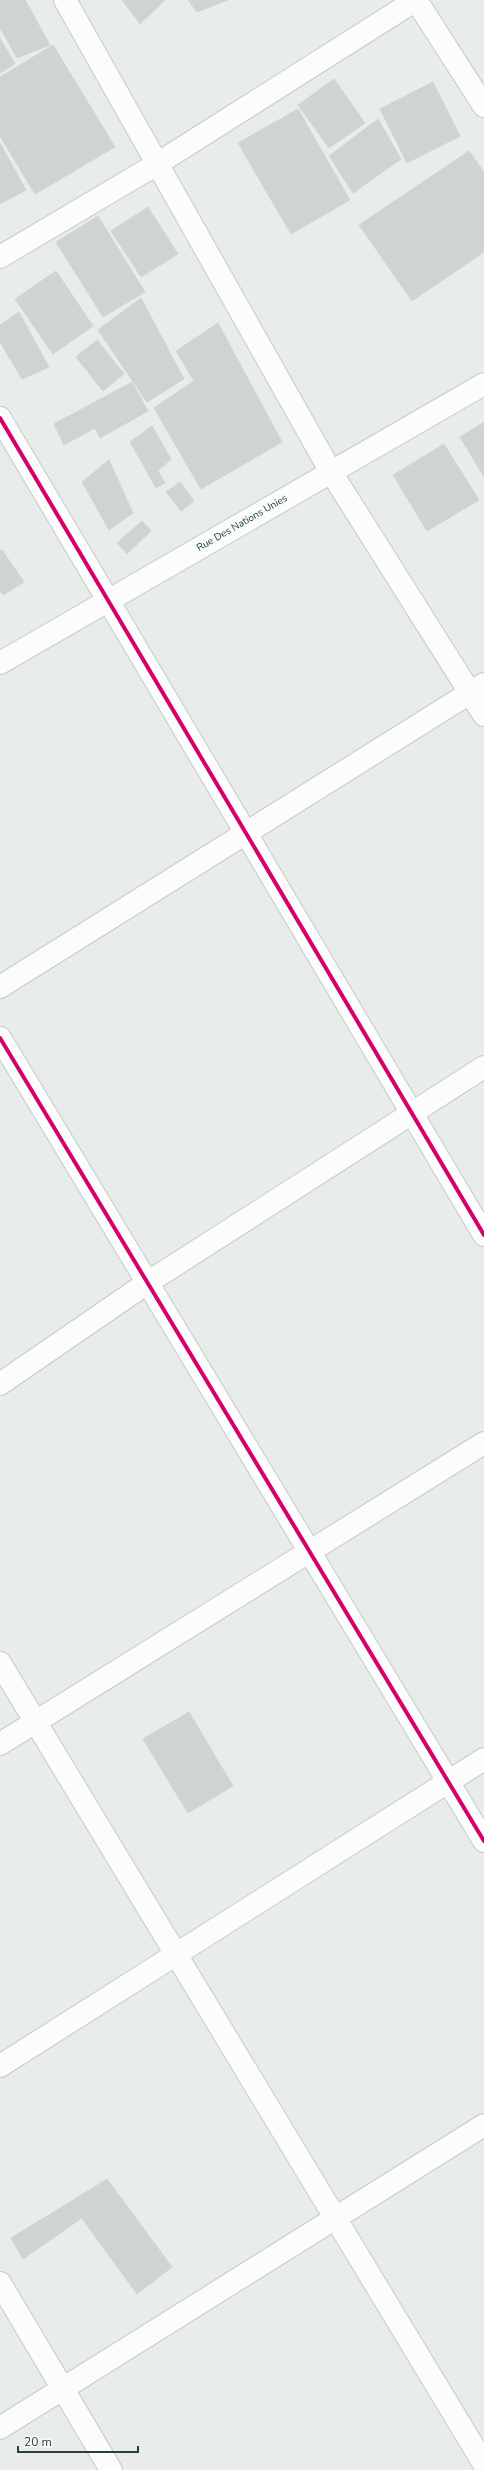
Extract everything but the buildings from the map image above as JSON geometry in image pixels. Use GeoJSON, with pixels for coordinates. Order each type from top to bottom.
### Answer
{"type":"FeatureCollection","features":[{"type":"Feature","properties":{"kind":"street"},"geometry":{"type":"LineString","coordinates":[[65,0],[331,472],[477,689],[484,715]]}},
{"type":"Feature","properties":{"kind":"street"},"geometry":{"type":"LineString","coordinates":[[0,257],[157,164],[416,0],[484,106]]}},
{"type":"Feature","properties":{"kind":"street","name":"Rue Des Nations Unies"},"geometry":{"type":"LineString","coordinates":[[0,663],[484,384]]}},
{"type":"Feature","properties":{"kind":"street"},"geometry":{"type":"LineString","coordinates":[[0,418],[484,1235]]}},
{"type":"Feature","properties":{"kind":"street"},"geometry":{"type":"LineString","coordinates":[[0,988],[246,832],[477,689]]}},
{"type":"Feature","properties":{"kind":"street"},"geometry":{"type":"LineString","coordinates":[[0,1038],[484,1841]]}},
{"type":"Feature","properties":{"kind":"street"},"geometry":{"type":"LineString","coordinates":[[0,1384],[147,1283],[484,1067]]}},
{"type":"Feature","properties":{"kind":"street"},"geometry":{"type":"LineString","coordinates":[[0,1744],[484,1443]]}},
{"type":"Feature","properties":{"kind":"street"},"geometry":{"type":"LineString","coordinates":[[0,1663],[484,2464]]}},
{"type":"Feature","properties":{"kind":"street"},"geometry":{"type":"LineString","coordinates":[[0,2066],[484,1759]]}},
{"type":"Feature","properties":{"kind":"street"},"geometry":{"type":"LineString","coordinates":[[0,2428],[484,2125]]}},
{"type":"Feature","properties":{"kind":"street"},"geometry":{"type":"LineString","coordinates":[[0,2283],[111,2470]]}},
{"type":"Feature","properties":{"kind":"cycle path"},"geometry":{"type":"LineString","coordinates":[[0,418],[484,1235]]}},
{"type":"Feature","properties":{"kind":"cycle path"},"geometry":{"type":"LineString","coordinates":[[0,1038],[484,1841]]}}]}
